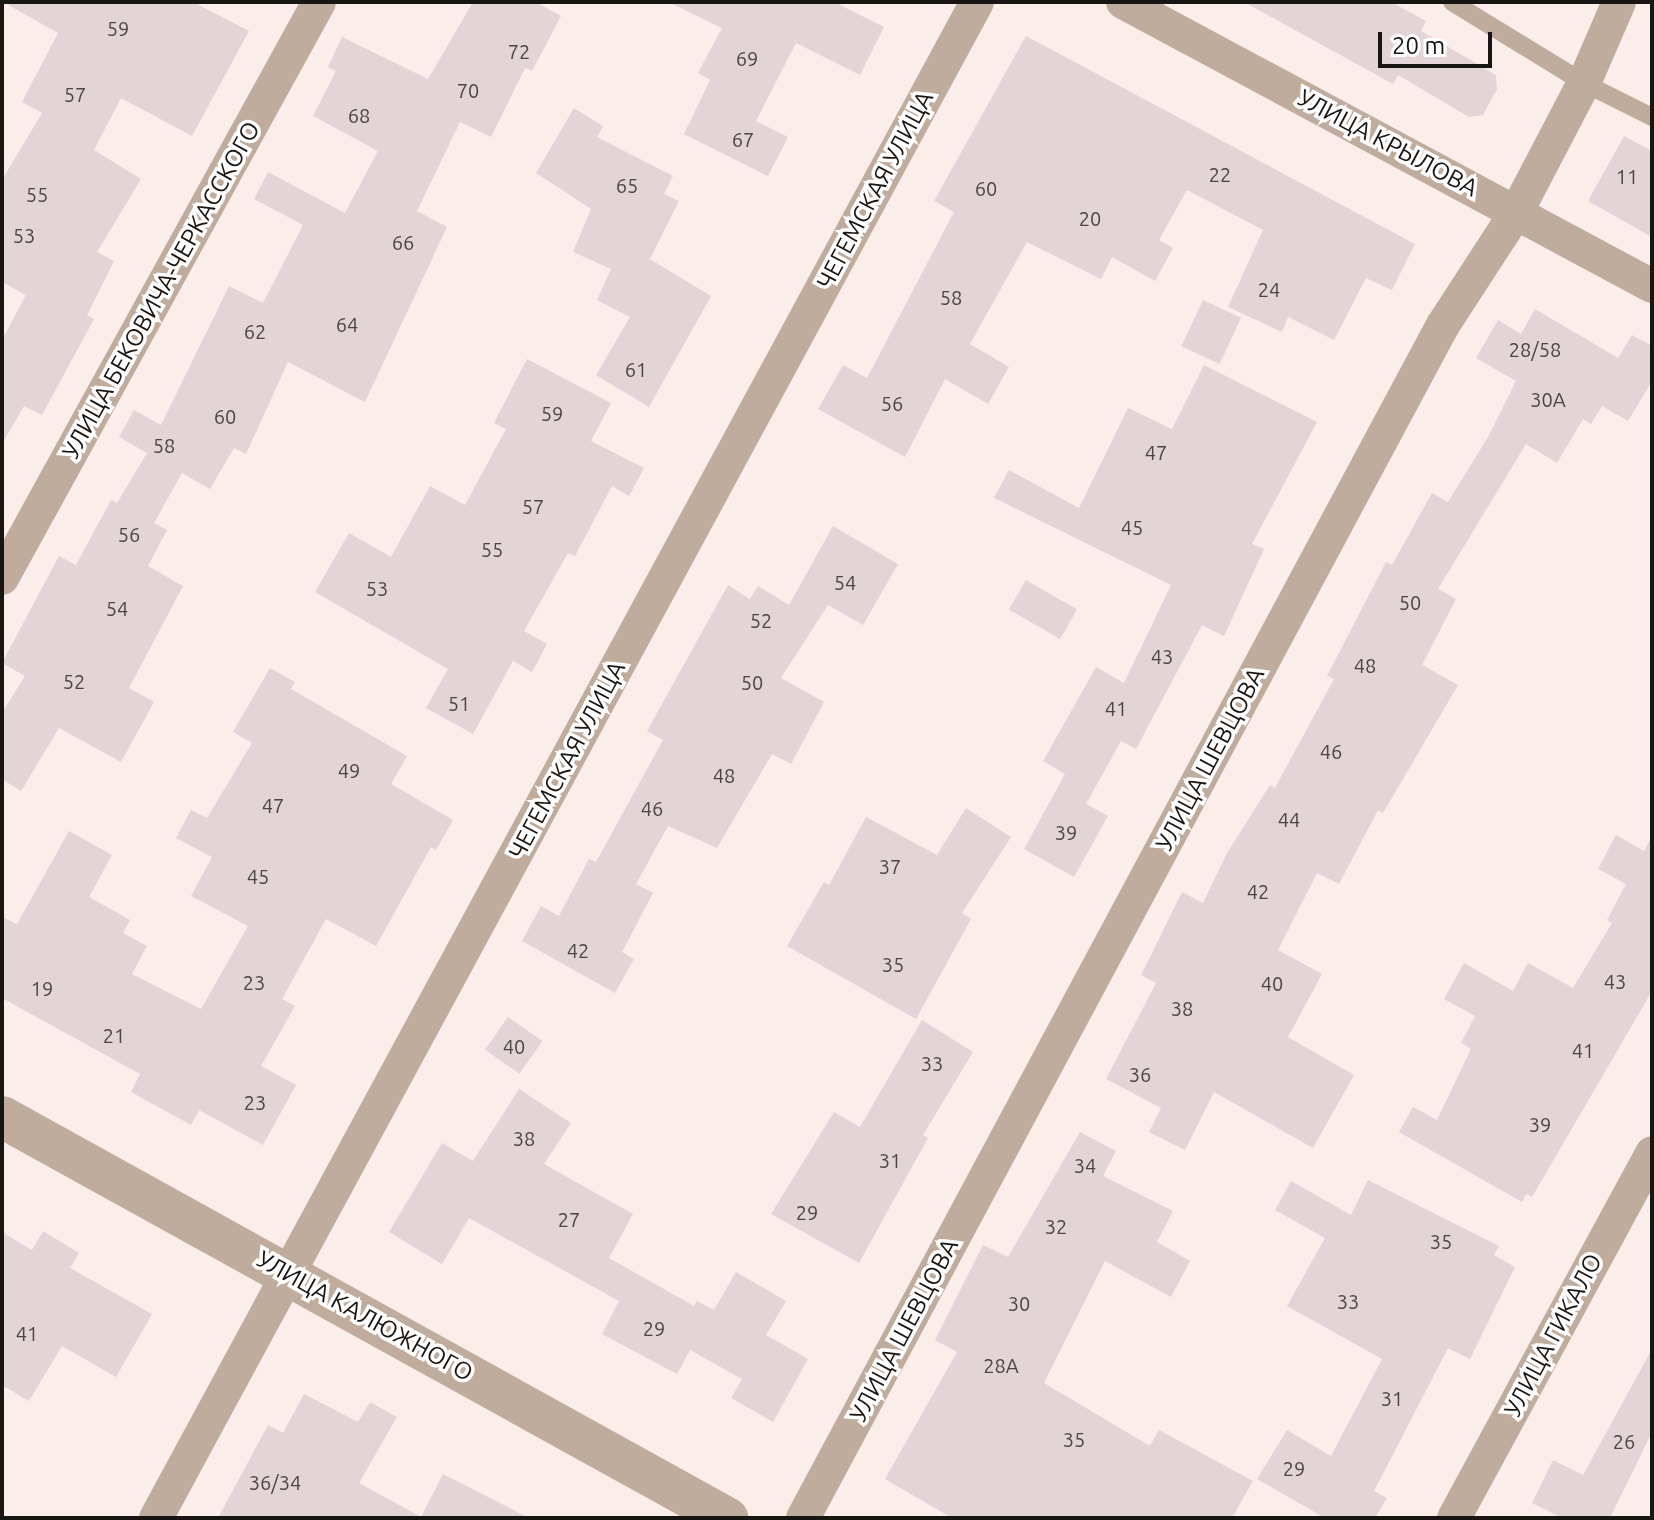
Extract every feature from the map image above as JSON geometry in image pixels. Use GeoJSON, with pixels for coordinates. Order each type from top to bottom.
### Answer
{"type":"FeatureCollection","features":[{"type":"Feature","properties":{"kind":"street","name":"УЛИЦА БЕКОВИЧА-ЧЕРКАССКОГО"},"geometry":{"type":"LineString","coordinates":[[2,578],[319,2]]}},
{"type":"Feature","properties":{"kind":"street","name":"ЧЕГЕМСКАЯ УЛИЦА"},"geometry":{"type":"LineString","coordinates":[[156,1518],[977,2]]}},
{"type":"Feature","properties":{"kind":"street","name":"УЛИЦА КРЫЛОВА"},"geometry":{"type":"LineString","coordinates":[[1123,2],[1652,286]]}},
{"type":"Feature","properties":{"kind":"street","name":"УЛИЦА ШЕВЦОВА"},"geometry":{"type":"LineString","coordinates":[[803,1518],[1443,325],[1517,211],[1584,83],[1619,2]]}},
{"type":"Feature","properties":{"kind":"street","name":"УЛИЦА КАЛЮЖНОГО"},"geometry":{"type":"LineString","coordinates":[[2,1117],[727,1518]]}},
{"type":"Feature","properties":{"kind":"street","name":"УЛИЦА ГИКАЛО"},"geometry":{"type":"LineString","coordinates":[[1454,1518],[1652,1153]]}},
{"type":"Feature","properties":{"kind":"lane"},"geometry":{"type":"LineString","coordinates":[[1452,2],[1584,83],[1652,117]]}},
{"type":"Feature","properties":{"kind":"building"},"geometry":{"type":"Polygon","coordinates":[[[3,2],[193,2],[249,31],[192,136],[121,98],[94,150],[141,179],[97,252],[114,261],[87,315],[94,319],[42,415],[24,406],[2,444],[2,340],[26,295],[2,282],[2,180],[42,113],[22,102],[58,33],[3,2]]]}},
{"type":"Feature","properties":{"kind":"building"},"geometry":{"type":"Polygon","coordinates":[[[473,2],[536,2],[561,16],[532,71],[525,68],[491,137],[460,122],[417,211],[447,227],[365,402],[288,362],[246,454],[234,448],[210,489],[182,473],[154,523],[167,530],[148,566],[183,586],[129,688],[154,702],[121,762],[59,728],[21,791],[2,779],[2,713],[25,676],[2,663],[59,556],[76,565],[111,500],[117,503],[147,453],[119,437],[134,410],[161,425],[229,286],[263,303],[303,225],[254,199],[268,172],[345,213],[378,151],[313,116],[336,71],[328,67],[342,37],[428,79],[473,2]]]}},
{"type":"Feature","properties":{"kind":"building"},"geometry":{"type":"Polygon","coordinates":[[[668,2],[834,2],[884,27],[860,75],[796,43],[756,121],[788,137],[768,176],[684,134],[710,80],[698,73],[722,28],[668,2]]]}},
{"type":"Feature","properties":{"kind":"building"},"geometry":{"type":"Polygon","coordinates":[[[1244,2],[1391,2],[1426,21],[1421,31],[1496,75],[1497,89],[1483,115],[1469,117],[1398,75],[1393,84],[1244,2]]]}},
{"type":"Feature","properties":{"kind":"building"},"geometry":{"type":"Polygon","coordinates":[[[1026,36],[1415,244],[1392,290],[1366,278],[1334,340],[1288,317],[1282,332],[1228,307],[1263,230],[1187,190],[1159,240],[1173,248],[1155,281],[1112,257],[1101,279],[1027,242],[970,344],[1009,367],[988,404],[945,379],[905,457],[818,409],[843,365],[867,378],[954,212],[934,201],[1026,36]]]}},
{"type":"Feature","properties":{"kind":"building"},"geometry":{"type":"Polygon","coordinates":[[[574,108],[603,126],[597,137],[673,176],[664,194],[679,201],[650,259],[711,296],[649,407],[596,375],[630,317],[597,300],[611,269],[573,252],[591,209],[536,173],[574,108]]]}},
{"type":"Feature","properties":{"kind":"building"},"geometry":{"type":"Polygon","coordinates":[[[1624,136],[1652,151],[1652,237],[1588,201],[1624,136]]]}},
{"type":"Feature","properties":{"kind":"building"},"geometry":{"type":"Polygon","coordinates":[[[1203,300],[1241,318],[1220,364],[1181,346],[1203,300]]]}},
{"type":"Feature","properties":{"kind":"building"},"geometry":{"type":"Polygon","coordinates":[[[1535,309],[1618,358],[1632,335],[1652,346],[1652,381],[1628,421],[1602,406],[1591,424],[1583,419],[1557,463],[1526,444],[1438,589],[1456,599],[1422,665],[1458,685],[1383,813],[1378,810],[1339,884],[1317,873],[1278,950],[1322,974],[1288,1037],[1354,1075],[1313,1148],[1214,1092],[1185,1150],[1149,1132],[1161,1108],[1106,1079],[1156,983],[1141,975],[1182,892],[1203,903],[1227,853],[1270,785],[1275,788],[1334,679],[1327,676],[1386,562],[1392,565],[1432,493],[1448,502],[1488,437],[1516,381],[1476,358],[1498,320],[1521,334],[1535,309]]]}},
{"type":"Feature","properties":{"kind":"building"},"geometry":{"type":"Polygon","coordinates":[[[527,359],[611,403],[591,441],[644,468],[629,496],[612,486],[575,556],[568,553],[524,631],[547,644],[532,672],[513,661],[473,734],[426,708],[448,669],[315,592],[349,533],[391,557],[430,486],[465,505],[506,429],[494,423],[527,359]]]}},
{"type":"Feature","properties":{"kind":"building"},"geometry":{"type":"Polygon","coordinates":[[[1204,365],[1317,422],[1252,544],[1264,549],[1224,636],[1202,625],[1136,749],[1121,741],[1086,804],[1108,816],[1074,877],[1024,849],[1065,774],[1043,761],[1096,667],[1124,683],[1171,585],[994,498],[1009,470],[1079,508],[1128,408],[1172,429],[1204,365]]]}},
{"type":"Feature","properties":{"kind":"building"},"geometry":{"type":"Polygon","coordinates":[[[833,526],[898,564],[863,625],[828,605],[781,678],[824,702],[791,764],[772,754],[717,848],[668,826],[636,884],[653,893],[622,952],[634,959],[615,993],[522,941],[541,906],[559,916],[589,859],[596,862],[663,740],[647,731],[728,585],[750,599],[758,586],[789,605],[833,526]]]}},
{"type":"Feature","properties":{"kind":"building"},"geometry":{"type":"Polygon","coordinates":[[[1026,580],[1077,610],[1060,639],[1009,609],[1026,580]]]}},
{"type":"Feature","properties":{"kind":"building"},"geometry":{"type":"Polygon","coordinates":[[[270,668],[295,682],[291,689],[407,756],[391,784],[453,820],[436,850],[431,847],[376,946],[326,919],[282,999],[295,1006],[261,1066],[296,1085],[263,1145],[199,1110],[191,1125],[131,1092],[140,1074],[2,998],[2,917],[17,924],[69,831],[112,855],[89,897],[130,920],[123,933],[147,946],[132,974],[201,1009],[248,926],[191,896],[212,857],[176,838],[191,810],[207,818],[252,743],[233,732],[270,668]]]}},
{"type":"Feature","properties":{"kind":"building"},"geometry":{"type":"Polygon","coordinates":[[[966,808],[1011,837],[962,913],[971,919],[916,1019],[787,946],[824,882],[829,885],[866,817],[937,855],[966,808]]]}},
{"type":"Feature","properties":{"kind":"building"},"geometry":{"type":"Polygon","coordinates":[[[1616,835],[1644,851],[1652,836],[1652,991],[1532,1197],[1526,1194],[1522,1202],[1399,1132],[1413,1107],[1437,1120],[1471,1049],[1461,1043],[1475,1016],[1444,999],[1464,963],[1513,991],[1528,963],[1573,988],[1612,923],[1607,920],[1626,884],[1598,869],[1616,835]]]}},
{"type":"Feature","properties":{"kind":"building"},"geometry":{"type":"Polygon","coordinates":[[[508,1017],[542,1041],[519,1074],[485,1050],[508,1017]]]}},
{"type":"Feature","properties":{"kind":"building"},"geometry":{"type":"Polygon","coordinates":[[[922,1020],[973,1052],[923,1135],[928,1138],[859,1263],[771,1214],[834,1112],[860,1127],[922,1020]]]}},
{"type":"Feature","properties":{"kind":"building"},"geometry":{"type":"Polygon","coordinates":[[[519,1089],[571,1123],[544,1164],[633,1214],[609,1258],[694,1306],[697,1301],[714,1310],[736,1272],[786,1301],[766,1335],[808,1359],[773,1422],[731,1398],[742,1379],[690,1350],[677,1374],[602,1334],[619,1301],[469,1218],[442,1264],[389,1232],[442,1143],[473,1161],[519,1089]]]}},
{"type":"Feature","properties":{"kind":"building"},"geometry":{"type":"Polygon","coordinates":[[[1080,1132],[1116,1151],[1103,1176],[1173,1211],[1157,1242],[1190,1261],[1171,1297],[1105,1261],[1044,1383],[1150,1446],[1159,1430],[1253,1481],[1232,1518],[952,1518],[885,1479],[957,1352],[935,1340],[983,1245],[1008,1257],[1080,1132]]]}},
{"type":"Feature","properties":{"kind":"building"},"geometry":{"type":"Polygon","coordinates":[[[1368,1180],[1499,1246],[1494,1255],[1515,1267],[1470,1359],[1448,1348],[1374,1491],[1387,1498],[1375,1518],[1325,1518],[1257,1479],[1287,1430],[1331,1456],[1382,1359],[1287,1306],[1325,1238],[1275,1210],[1291,1181],[1351,1215],[1368,1180]]]}},
{"type":"Feature","properties":{"kind":"building"},"geometry":{"type":"Polygon","coordinates":[[[43,1231],[79,1253],[70,1268],[152,1314],[116,1377],[62,1346],[29,1401],[2,1385],[2,1232],[32,1250],[43,1231]]]}},
{"type":"Feature","properties":{"kind":"building"},"geometry":{"type":"Polygon","coordinates":[[[1652,1349],[1652,1432],[1610,1518],[1562,1518],[1532,1503],[1553,1460],[1583,1475],[1652,1349]]]}},
{"type":"Feature","properties":{"kind":"building"},"geometry":{"type":"Polygon","coordinates":[[[304,1394],[358,1422],[370,1402],[397,1417],[359,1483],[421,1517],[443,1474],[529,1518],[218,1518],[268,1425],[283,1433],[304,1394]]]}}]}
